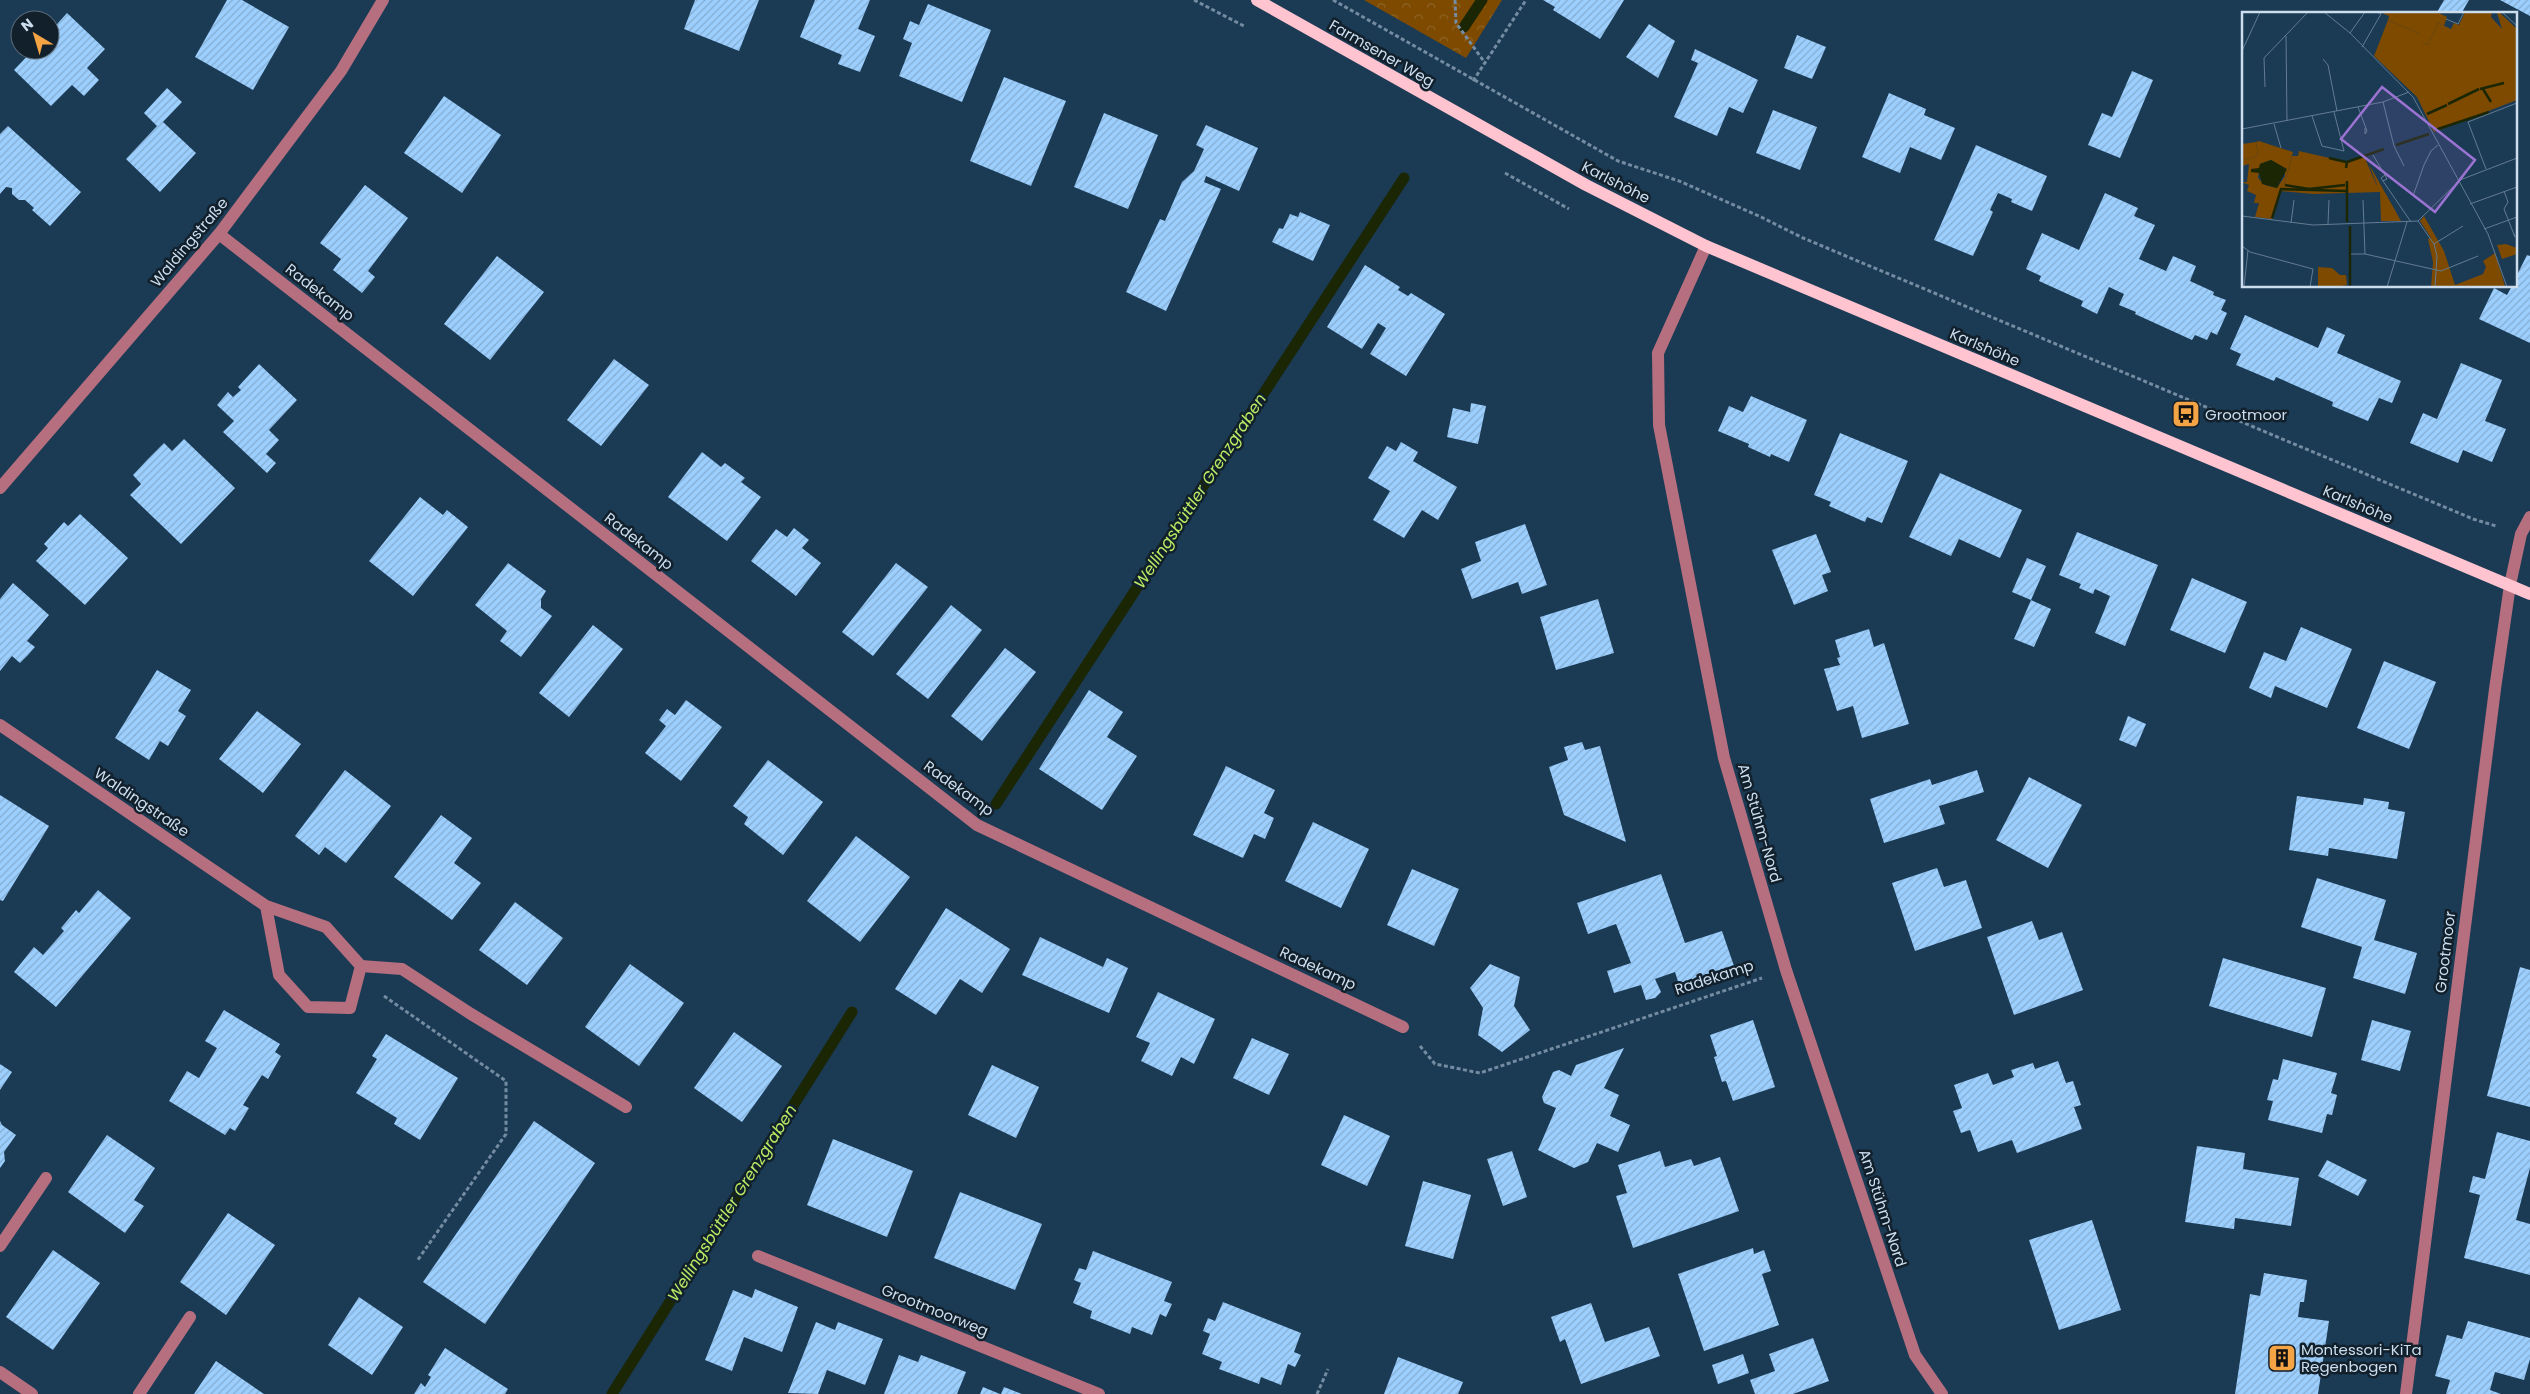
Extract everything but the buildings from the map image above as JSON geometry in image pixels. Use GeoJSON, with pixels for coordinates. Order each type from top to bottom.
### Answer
{"type":"FeatureCollection","features":[{"type":"Feature","properties":{"kind":"main road","name":"Farmsener Weg"},"geometry":{"type":"LineString","coordinates":[[1257,0],[1439,104]]}},
{"type":"Feature","properties":{"kind":"main road","name":"Karlshöhe"},"geometry":{"type":"LineString","coordinates":[[1439,104],[1586,185],[1706,246],[2530,594]]}},
{"type":"Feature","properties":{"kind":"street","name":"Waldingstraße"},"geometry":{"type":"LineString","coordinates":[[0,488],[219,234],[341,71],[383,0]]}},
{"type":"Feature","properties":{"kind":"street","name":"Radekamp"},"geometry":{"type":"LineString","coordinates":[[219,234],[977,825],[1404,1027]]}},
{"type":"Feature","properties":{"kind":"street","name":"Am Stühm-Nord"},"geometry":{"type":"LineString","coordinates":[[1706,246],[1658,353],[1659,425],[1724,758],[1786,970],[1915,1355],[1942,1394]]}},
{"type":"Feature","properties":{"kind":"street","name":"Grootmoor"},"geometry":{"type":"LineString","coordinates":[[2406,1394],[2510,585],[2521,534],[2530,517]]}},
{"type":"Feature","properties":{"kind":"street","name":"Waldingstraße"},"geometry":{"type":"LineString","coordinates":[[0,725],[266,906],[326,927],[359,972]]}},
{"type":"Feature","properties":{"kind":"street"},"geometry":{"type":"LineString","coordinates":[[266,906],[279,976],[308,1007],[350,1008],[359,972],[402,969],[471,1014],[626,1107]]}},
{"type":"Feature","properties":{"kind":"street"},"geometry":{"type":"LineString","coordinates":[[0,1246],[46,1178]]}},
{"type":"Feature","properties":{"kind":"street","name":"Grootmoorweg"},"geometry":{"type":"LineString","coordinates":[[758,1256],[1099,1394]]}},
{"type":"Feature","properties":{"kind":"street"},"geometry":{"type":"LineString","coordinates":[[139,1394],[190,1317]]}},
{"type":"Feature","properties":{"kind":"street"},"geometry":{"type":"LineString","coordinates":[[0,1372],[32,1394]]}},
{"type":"Feature","properties":{"kind":"path"},"geometry":{"type":"LineString","coordinates":[[1334,0],[1473,81],[1618,161],[1679,181],[1759,216],[1803,238],[2472,519],[2521,534]]}},
{"type":"Feature","properties":{"kind":"path"},"geometry":{"type":"LineString","coordinates":[[1455,0],[1456,23],[1485,63]]}},
{"type":"Feature","properties":{"kind":"path"},"geometry":{"type":"LineString","coordinates":[[1473,81],[1526,0]]}},
{"type":"Feature","properties":{"kind":"path","name":"Radekamp"},"geometry":{"type":"LineString","coordinates":[[1404,1027],[1435,1064],[1480,1073],[1786,970]]}},
{"type":"Feature","properties":{"kind":"path"},"geometry":{"type":"LineString","coordinates":[[359,972],[506,1081],[506,1134],[417,1261]]}},
{"type":"Feature","properties":{"kind":"path"},"geometry":{"type":"LineString","coordinates":[[1318,1394],[1328,1369]]}},
{"type":"Feature","properties":{"kind":"green space"},"geometry":{"type":"Polygon","coordinates":[[[1364,0],[1502,0],[1466,58],[1364,0]]]}},
{"type":"Feature","properties":{"kind":"waterway","name":"Wellingsbüttler Grenzgraben"},"geometry":{"type":"LineString","coordinates":[[1464,27],[1482,0]]}},
{"type":"Feature","properties":{"kind":"waterway","name":"Wellingsbüttler Grenzgraben"},"geometry":{"type":"LineString","coordinates":[[996,804],[1404,178]]}},
{"type":"Feature","properties":{"kind":"waterway","name":"Wellingsbüttler Grenzgraben"},"geometry":{"type":"LineString","coordinates":[[612,1394],[852,1012]]}},
{"type":"Feature","properties":{"kind":"place","name":"Grootmoor"},"geometry":{"type":"Point","coordinates":[2186,414]}},
{"type":"Feature","properties":{"kind":"place","name":"Montessori-KiTa Regenbogen"},"geometry":{"type":"Point","coordinates":[2282,1358]}}]}
